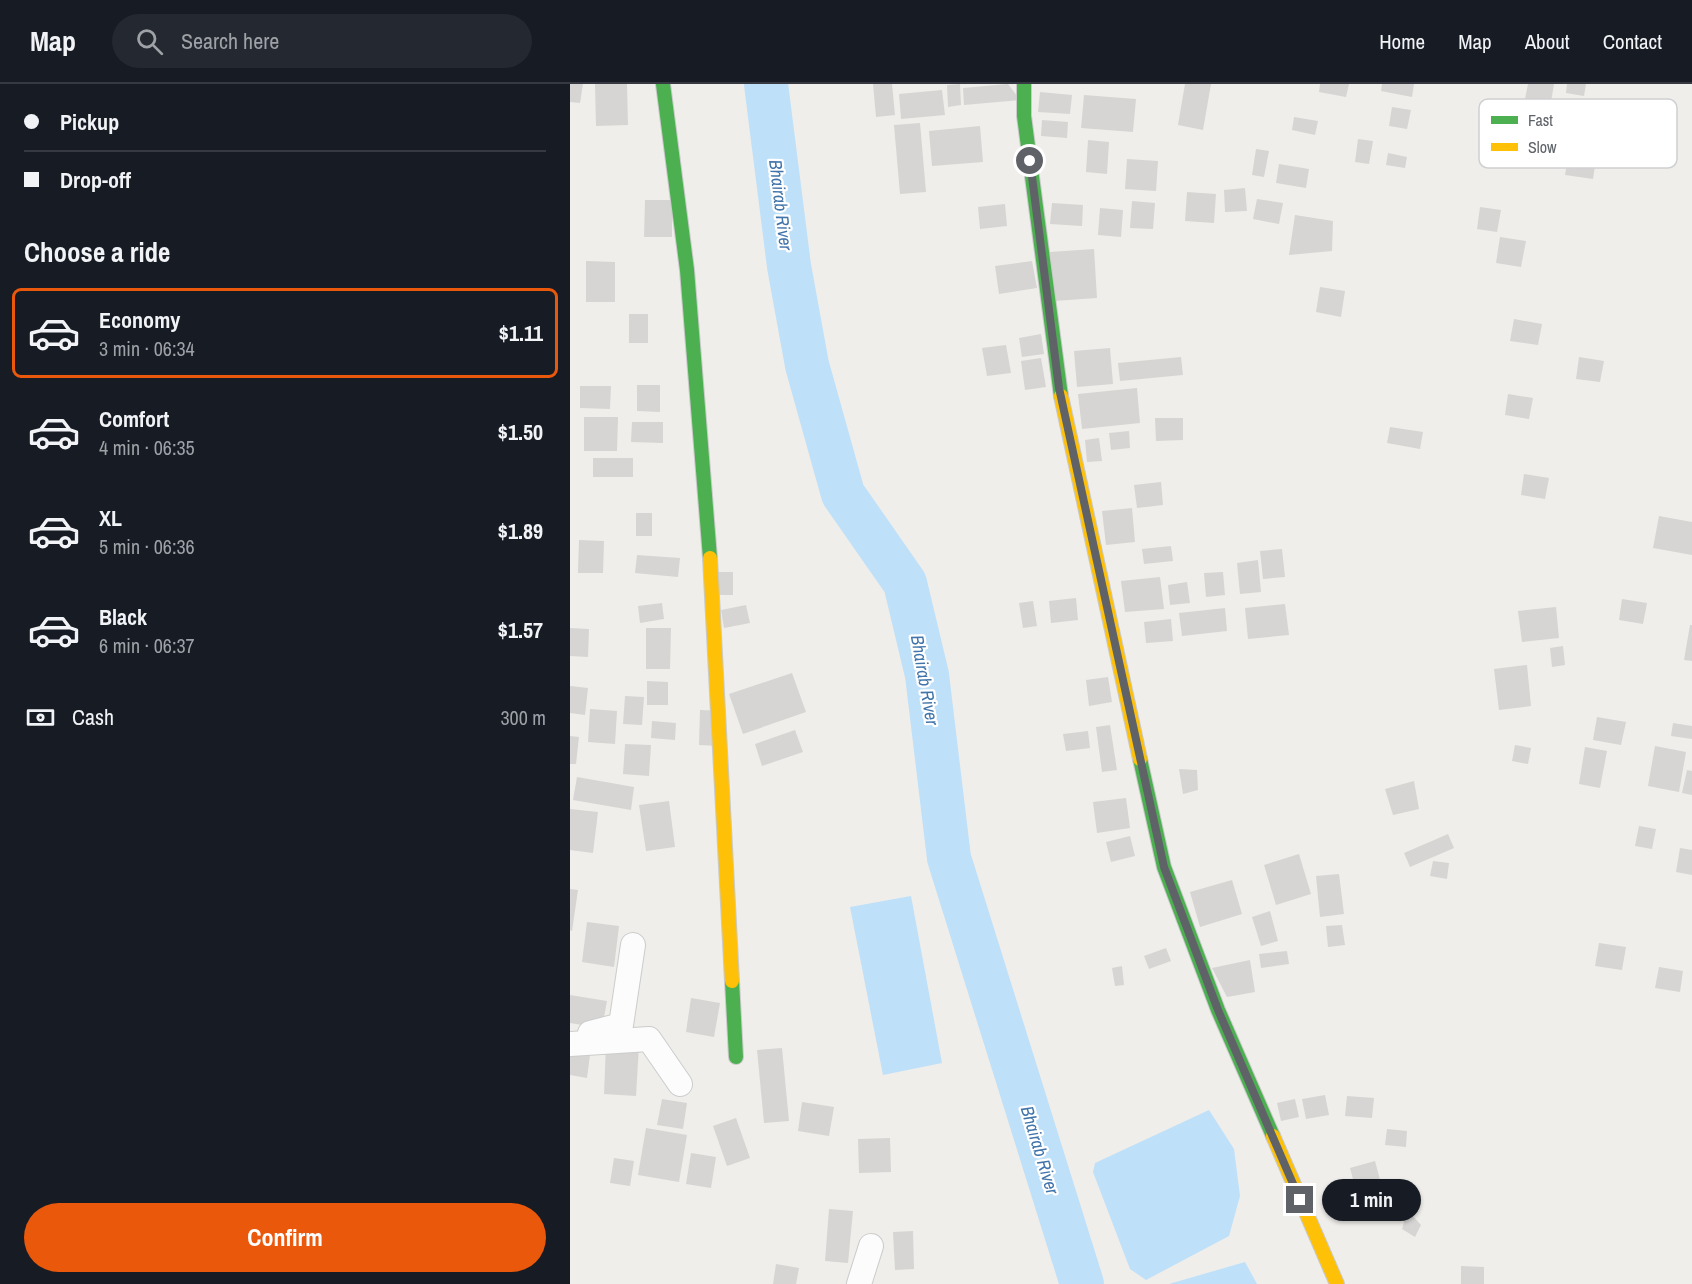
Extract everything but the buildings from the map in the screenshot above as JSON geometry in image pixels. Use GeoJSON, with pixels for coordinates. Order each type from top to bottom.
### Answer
{"type":"FeatureCollection","features":[{"type":"Feature","properties":{"kind":"street"},"geometry":{"type":"LineString","coordinates":[[663,84],[687,270],[716,628],[736,1057]]}},
{"type":"Feature","properties":{"kind":"street"},"geometry":{"type":"LineString","coordinates":[[1024,84],[1024,116],[1059,388],[1164,867],[1218,1010],[1337,1284]]}},
{"type":"Feature","properties":{"kind":"street"},"geometry":{"type":"LineString","coordinates":[[570,1038],[621,1025],[633,945]]}},
{"type":"Feature","properties":{"kind":"street"},"geometry":{"type":"LineString","coordinates":[[570,1044],[650,1039],[680,1084]]}},
{"type":"Feature","properties":{"kind":"street"},"geometry":{"type":"LineString","coordinates":[[859,1284],[872,1246]]}},
{"type":"Feature","properties":{"kind":"water"},"geometry":{"type":"Polygon","coordinates":[[[911,896],[942,1063],[883,1075],[850,907],[911,896]]]}},
{"type":"Feature","properties":{"kind":"water"},"geometry":{"type":"Polygon","coordinates":[[[1209,1110],[1234,1149],[1240,1196],[1229,1236],[1146,1280],[1130,1269],[1093,1172],[1095,1163],[1209,1110]]]}},
{"type":"Feature","properties":{"kind":"water"},"geometry":{"type":"Polygon","coordinates":[[[1245,1262],[1257,1284],[1169,1284],[1245,1262]]]}},
{"type":"Feature","properties":{"kind":"waterway","name":"Bhairab River"},"geometry":{"type":"LineString","coordinates":[[766,84],[789,266],[807,365],[843,494],[905,583],[927,675],[949,858],[1082,1284]]}},
{"type":"Feature","properties":{"kind":"traffic: fast"},"geometry":{"type":"LineString","coordinates":[[663,84],[687,270],[710,558]]}},
{"type":"Feature","properties":{"kind":"traffic: fast"},"geometry":{"type":"LineString","coordinates":[[1024,84],[1024,116],[1061,396]]}},
{"type":"Feature","properties":{"kind":"traffic: fast"},"geometry":{"type":"LineString","coordinates":[[1140,759],[1164,867],[1218,1010],[1273,1136]]}},
{"type":"Feature","properties":{"kind":"traffic: fast"},"geometry":{"type":"LineString","coordinates":[[732,981],[736,1057]]}},
{"type":"Feature","properties":{"kind":"traffic: slow"},"geometry":{"type":"LineString","coordinates":[[1061,396],[1140,759]]}},
{"type":"Feature","properties":{"kind":"traffic: slow"},"geometry":{"type":"LineString","coordinates":[[710,558],[732,981]]}},
{"type":"Feature","properties":{"kind":"traffic: slow"},"geometry":{"type":"LineString","coordinates":[[1273,1136],[1337,1284]]}},
{"type":"Feature","properties":{"kind":"route"},"geometry":{"type":"LineString","coordinates":[[1030,161],[1059,388],[1164,867],[1218,1010],[1300,1200]]}}]}
